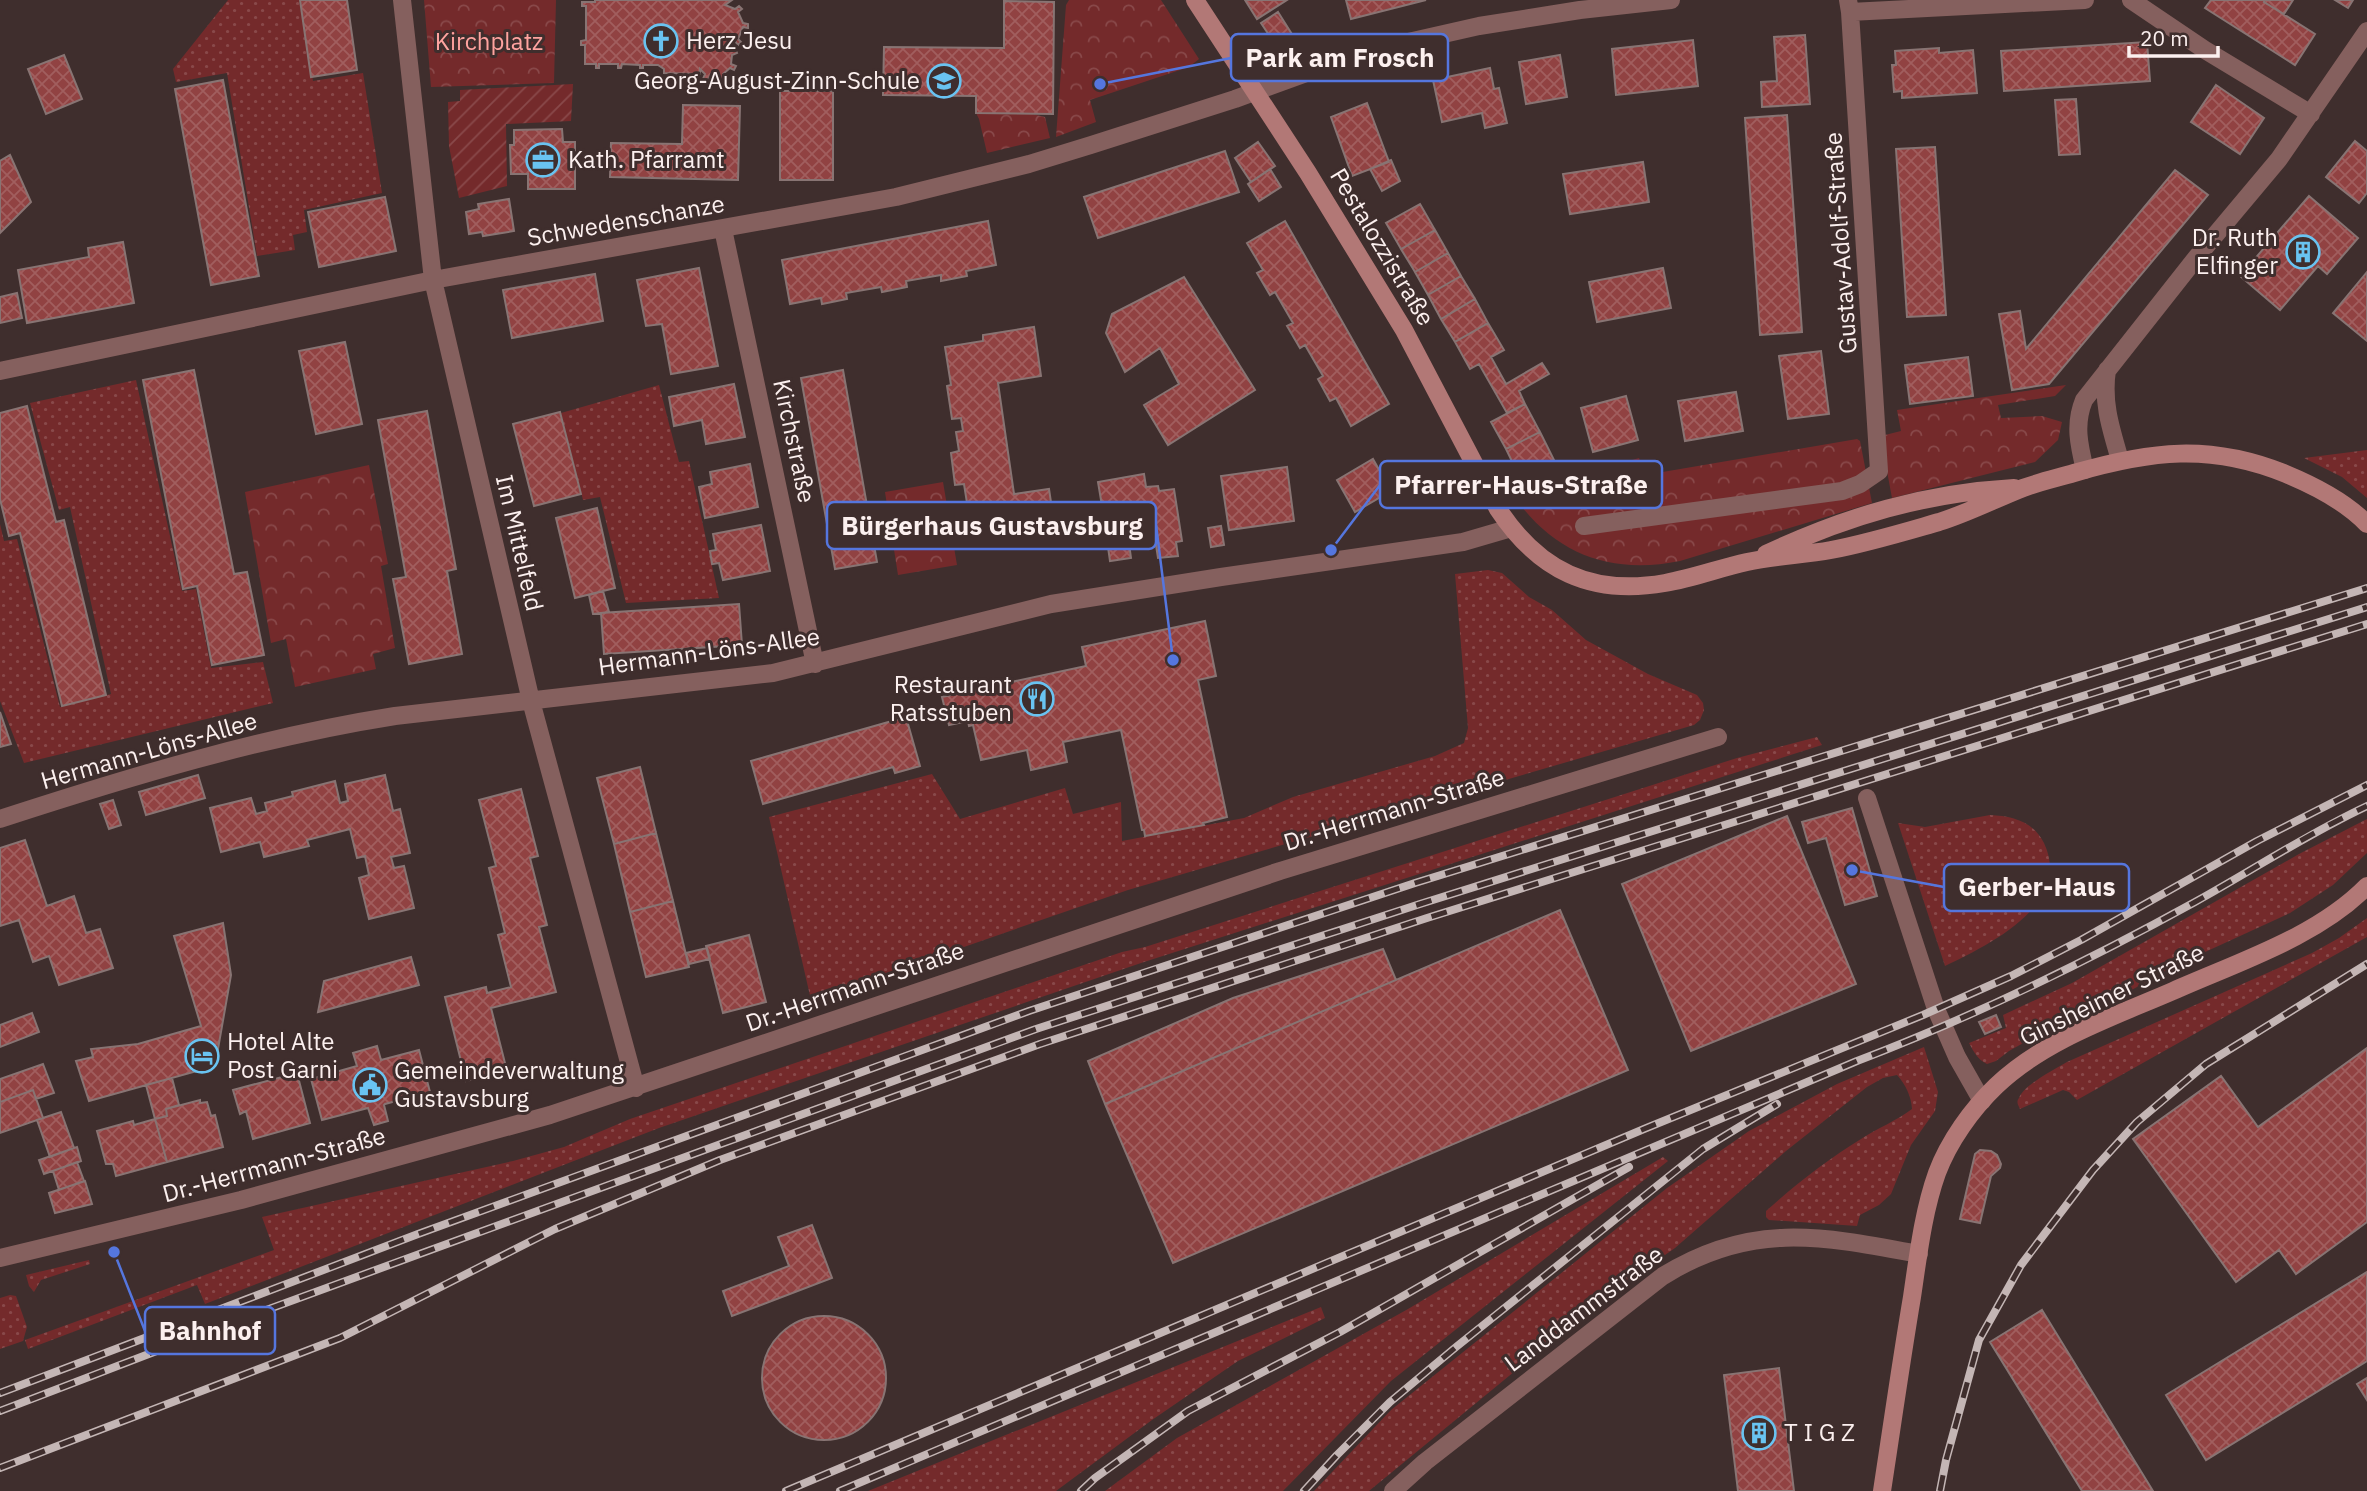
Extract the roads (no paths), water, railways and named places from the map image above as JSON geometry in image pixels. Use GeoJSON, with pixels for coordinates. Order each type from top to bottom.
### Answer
{"type":"FeatureCollection","features":[{"type":"Feature","properties":{"kind":"main road","name":"Pestalozzistraße"},"geometry":{"type":"LineString","coordinates":[[1195,0],[1308,173],[1404,330],[1498,509],[1535,554],[1558,570],[1583,581],[1604,586],[1633,587],[1666,583],[1750,561]]}},
{"type":"Feature","properties":{"kind":"main road"},"geometry":{"type":"LineString","coordinates":[[1750,561],[1835,549],[1904,531],[1972,511],[2025,487],[2120,460],[2149,455],[2188,453],[2241,460],[2270,468],[2308,484],[2338,501],[2367,524]]}},
{"type":"Feature","properties":{"kind":"main road"},"geometry":{"type":"LineString","coordinates":[[1750,561],[1817,530],[1852,518],[1941,495],[2025,487]]}},
{"type":"Feature","properties":{"kind":"main road","name":"Ginsheimer Straße"},"geometry":{"type":"LineString","coordinates":[[1882,1491],[1919,1254],[1937,1172],[1953,1141],[1982,1101],[1997,1085],[2036,1056],[2113,1017],[2303,934],[2335,914],[2367,886]]}},
{"type":"Feature","properties":{"kind":"street","name":"Im Mittelfeld"},"geometry":{"type":"LineString","coordinates":[[402,0],[433,280],[531,701],[636,1088]]}},
{"type":"Feature","properties":{"kind":"street","name":"Schwedenschanze"},"geometry":{"type":"LineString","coordinates":[[0,371],[433,280],[896,197],[1028,164],[1254,91],[1353,55],[1479,26],[1580,10],[1671,0]]}},
{"type":"Feature","properties":{"kind":"street"},"geometry":{"type":"LineString","coordinates":[[1849,6],[2085,0]]}},
{"type":"Feature","properties":{"kind":"street"},"geometry":{"type":"LineString","coordinates":[[2132,0],[2205,50],[2311,114]]}},
{"type":"Feature","properties":{"kind":"street","name":"Gustav-Adolf-Straße"},"geometry":{"type":"LineString","coordinates":[[1584,526],[1842,491],[1860,484],[1879,471],[1849,6]]}},
{"type":"Feature","properties":{"kind":"street"},"geometry":{"type":"LineString","coordinates":[[2085,470],[2079,443],[2079,411],[2088,393],[2279,159],[2367,32]]}},
{"type":"Feature","properties":{"kind":"street","name":"Kirchstraße"},"geometry":{"type":"LineString","coordinates":[[723,229],[815,664]]}},
{"type":"Feature","properties":{"kind":"street"},"geometry":{"type":"LineString","coordinates":[[2106,370],[2105,408],[2120,460]]}},
{"type":"Feature","properties":{"kind":"street","name":"Hermann-Löns-Allee"},"geometry":{"type":"LineString","coordinates":[[0,819],[142,774],[346,724],[772,673],[1051,604],[1451,544],[1511,528]]}},
{"type":"Feature","properties":{"kind":"street","name":"Dr.-Herrmann-Straße"},"geometry":{"type":"LineString","coordinates":[[0,1258],[242,1200],[452,1144],[636,1088],[1021,956],[1280,871],[1718,737]]}},
{"type":"Feature","properties":{"kind":"street"},"geometry":{"type":"LineString","coordinates":[[1867,798],[1936,1009],[1956,1057],[1982,1101]]}},
{"type":"Feature","properties":{"kind":"street","name":"Landdammstraße"},"geometry":{"type":"LineString","coordinates":[[1392,1491],[1425,1462],[1663,1276],[1704,1254],[1735,1243],[1771,1237],[1851,1241],[1919,1254]]}},
{"type":"Feature","properties":{"kind":"railway"},"geometry":{"type":"LineString","coordinates":[[0,1393],[418,1234],[1029,1011],[1415,883],[2367,588]]}},
{"type":"Feature","properties":{"kind":"railway"},"geometry":{"type":"LineString","coordinates":[[0,1411],[214,1329],[1036,1029],[1420,904],[2367,607]]}},
{"type":"Feature","properties":{"kind":"railway"},"geometry":{"type":"LineString","coordinates":[[0,1468],[340,1338],[555,1229],[720,1160],[1040,1044],[1427,918],[2367,624]]}},
{"type":"Feature","properties":{"kind":"railway"},"geometry":{"type":"LineString","coordinates":[[786,1491],[2011,976],[2081,940],[2257,841],[2367,785]]}},
{"type":"Feature","properties":{"kind":"railway"},"geometry":{"type":"LineString","coordinates":[[840,1491],[1986,1007],[2154,924],[2367,806]]}},
{"type":"Feature","properties":{"kind":"railway"},"geometry":{"type":"LineString","coordinates":[[1940,1491],[1979,1340],[2021,1265],[2093,1170],[2137,1122],[2206,1064],[2367,964]]}},
{"type":"Feature","properties":{"kind":"railway"},"geometry":{"type":"LineString","coordinates":[[1304,1491],[1390,1402],[1456,1347],[1703,1149],[1777,1104]]}},
{"type":"Feature","properties":{"kind":"railway"},"geometry":{"type":"LineString","coordinates":[[1081,1491],[1188,1411],[1340,1332],[1629,1167]]}},
{"type":"Feature","properties":{"kind":"place","name":"Herz Jesu"},"geometry":{"type":"Point","coordinates":[661,41]}},
{"type":"Feature","properties":{"kind":"place","name":"Georg-August-Zinn-Schule"},"geometry":{"type":"Point","coordinates":[944,81]}},
{"type":"Feature","properties":{"kind":"place","name":"Park am Frosch"},"geometry":{"type":"Point","coordinates":[1100,84]}},
{"type":"Feature","properties":{"kind":"place","name":"Kath. Pfarramt"},"geometry":{"type":"Point","coordinates":[543,160]}},
{"type":"Feature","properties":{"kind":"place","name":"Dr. Ruth Elfinger"},"geometry":{"type":"Point","coordinates":[2303,252]}},
{"type":"Feature","properties":{"kind":"place","name":"Pfarrer-Haus-Straße"},"geometry":{"type":"Point","coordinates":[1331,550]}},
{"type":"Feature","properties":{"kind":"place","name":"Bürgerhaus Gustavsburg"},"geometry":{"type":"Point","coordinates":[1173,660]}},
{"type":"Feature","properties":{"kind":"place","name":"Restaurant Ratsstuben"},"geometry":{"type":"Point","coordinates":[1037,699]}},
{"type":"Feature","properties":{"kind":"place","name":"Gerber-Haus"},"geometry":{"type":"Point","coordinates":[1852,870]}},
{"type":"Feature","properties":{"kind":"place","name":"Hotel Alte Post Garni"},"geometry":{"type":"Point","coordinates":[202,1056]}},
{"type":"Feature","properties":{"kind":"place","name":"Gemeindeverwaltung Gustavsburg"},"geometry":{"type":"Point","coordinates":[370,1085]}},
{"type":"Feature","properties":{"kind":"place","name":"Bahnhof"},"geometry":{"type":"Point","coordinates":[114,1252]}},
{"type":"Feature","properties":{"kind":"place","name":"T I G Z"},"geometry":{"type":"Point","coordinates":[1759,1433]}},
{"type":"Feature","properties":{"kind":"park label","name":"Kirchplatz"},"geometry":{"type":"Point","coordinates":[489,42]}}]}
